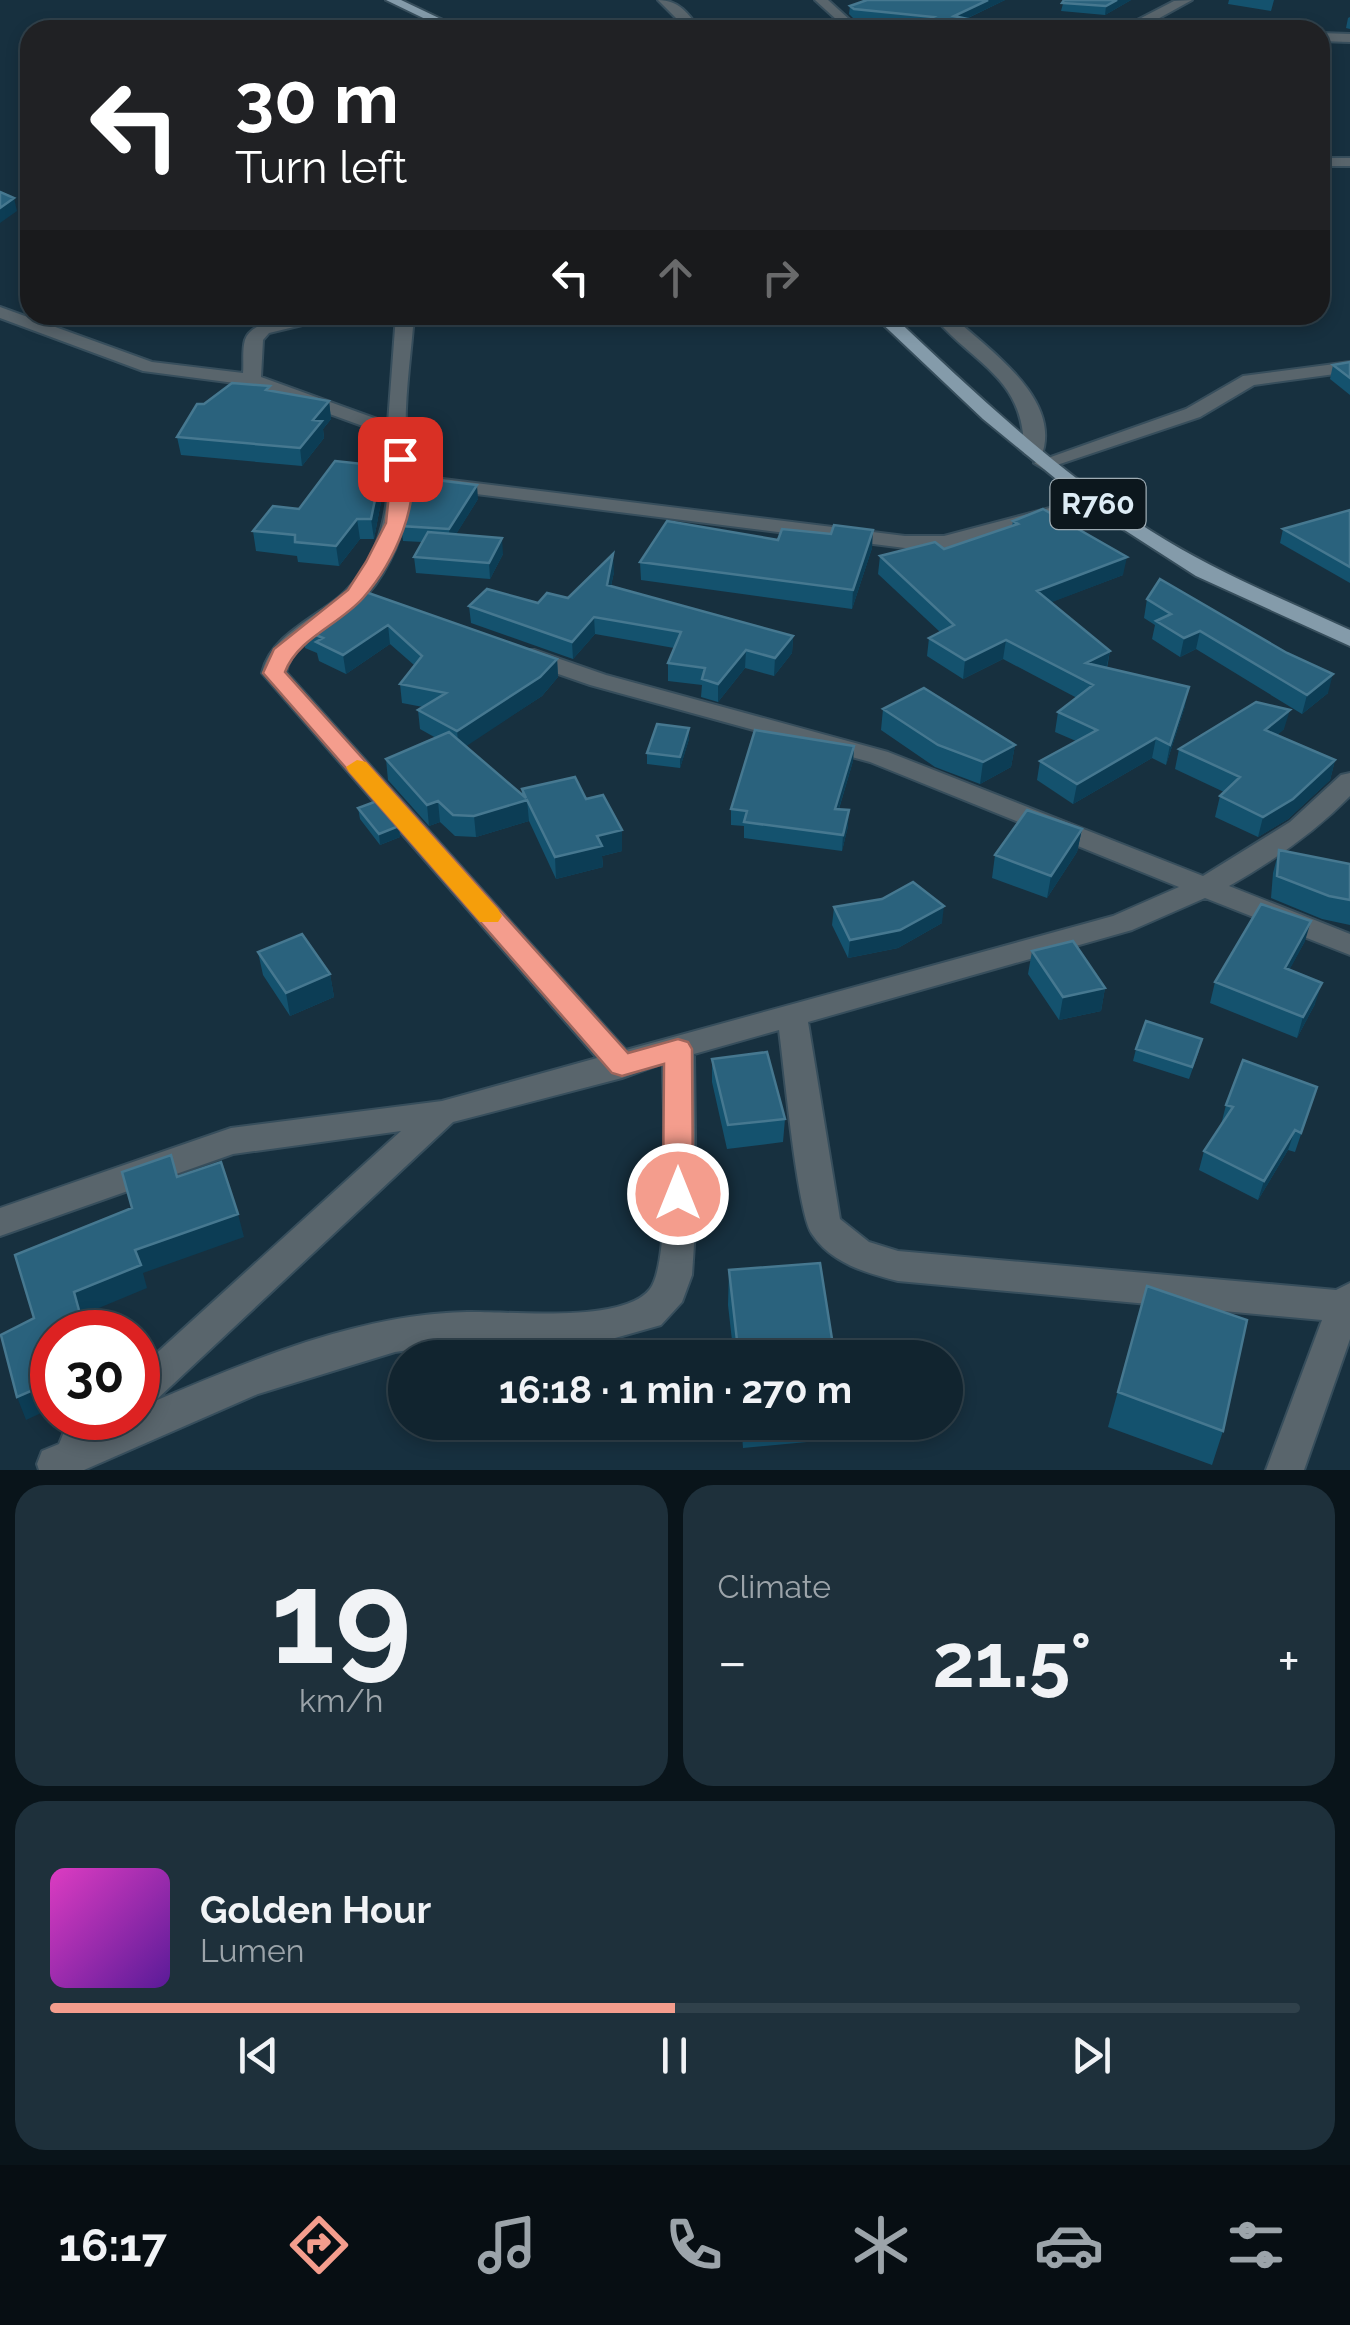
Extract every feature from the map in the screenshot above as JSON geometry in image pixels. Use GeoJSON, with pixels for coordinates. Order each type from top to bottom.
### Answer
{"type":"FeatureCollection","features":[{"type":"Feature","properties":{"kind":"main road"},"geometry":{"type":"LineString","coordinates":[[392,0],[436,20]]}},
{"type":"Feature","properties":{"kind":"main road","name":"R760"},"geometry":{"type":"LineString","coordinates":[[893,325],[1039,458],[1095,502],[1185,561],[1350,639]]}},
{"type":"Feature","properties":{"kind":"street"},"geometry":{"type":"LineString","coordinates":[[664,0],[688,20]]}},
{"type":"Feature","properties":{"kind":"street"},"geometry":{"type":"LineString","coordinates":[[821,0],[844,20]]}},
{"type":"Feature","properties":{"kind":"street"},"geometry":{"type":"LineString","coordinates":[[1150,20],[1167,6],[1186,0]]}},
{"type":"Feature","properties":{"kind":"street"},"geometry":{"type":"LineString","coordinates":[[35,325],[149,367],[252,380],[378,425],[396,438]]}},
{"type":"Feature","properties":{"kind":"street"},"geometry":{"type":"LineString","coordinates":[[252,380],[254,339],[263,329],[284,325]]}},
{"type":"Feature","properties":{"kind":"street"},"geometry":{"type":"LineString","coordinates":[[404,325],[396,438],[403,480],[396,523],[364,598],[282,654],[274,673],[622,1066]]}},
{"type":"Feature","properties":{"kind":"street"},"geometry":{"type":"LineString","coordinates":[[951,325],[1024,395],[1034,424],[1039,458],[1194,413],[1249,380],[1350,366]]}},
{"type":"Feature","properties":{"kind":"street"},"geometry":{"type":"LineString","coordinates":[[403,480],[904,542],[944,542],[1095,502]]}},
{"type":"Feature","properties":{"kind":"street"},"geometry":{"type":"LineString","coordinates":[[505,647],[598,680],[879,757],[1204,890],[1350,945]]}},
{"type":"Feature","properties":{"kind":"street"},"geometry":{"type":"LineString","coordinates":[[0,1222],[231,1141],[442,1113],[622,1066],[1122,923],[1204,890],[1309,824],[1350,781]]}},
{"type":"Feature","properties":{"kind":"street"},"geometry":{"type":"LineString","coordinates":[[792,1018],[824,1224],[840,1244],[865,1259],[898,1266],[1349,1302],[1324,1356],[1285,1470]]}},
{"type":"Feature","properties":{"kind":"street"},"geometry":{"type":"LineString","coordinates":[[52,1467],[210,1396],[331,1354],[441,1330],[619,1322],[649,1314],[672,1288],[678,1230],[678,1049]]}},
{"type":"Feature","properties":{"kind":"street"},"geometry":{"type":"LineString","coordinates":[[160,1373],[442,1113]]}},
{"type":"Feature","properties":{"kind":"street"},"geometry":{"type":"LineString","coordinates":[[52,1467],[83,1440]]}},
{"type":"Feature","properties":{"kind":"building"},"geometry":{"type":"Polygon","coordinates":[[[867,0],[988,0],[954,16],[972,20],[926,20],[933,17],[850,6],[867,0]]]}},
{"type":"Feature","properties":{"kind":"building"},"geometry":{"type":"Polygon","coordinates":[[[1117,0],[1106,6],[1062,3],[1117,0]]]}},
{"type":"Feature","properties":{"kind":"building"},"geometry":{"type":"Polygon","coordinates":[[[0,192],[14,198],[0,208],[0,192]]]}},
{"type":"Feature","properties":{"kind":"building"},"geometry":{"type":"Polygon","coordinates":[[[1350,362],[1350,378],[1333,365],[1350,362]]]}},
{"type":"Feature","properties":{"kind":"building"},"geometry":{"type":"Polygon","coordinates":[[[232,383],[270,386],[266,390],[329,401],[313,420],[322,421],[300,448],[177,437],[197,404],[204,404],[232,383]]]}},
{"type":"Feature","properties":{"kind":"building"},"geometry":{"type":"Polygon","coordinates":[[[335,461],[382,466],[371,519],[357,519],[336,546],[295,542],[295,535],[253,531],[273,506],[299,509],[335,461]]]}},
{"type":"Feature","properties":{"kind":"building"},"geometry":{"type":"Polygon","coordinates":[[[411,477],[477,485],[449,529],[401,526],[411,477]]]}},
{"type":"Feature","properties":{"kind":"building"},"geometry":{"type":"Polygon","coordinates":[[[1043,509],[1127,557],[1037,591],[1110,651],[1086,663],[1189,687],[1170,745],[1156,738],[1077,784],[1040,761],[1097,730],[1058,712],[1093,685],[1006,640],[965,660],[929,638],[954,625],[880,556],[935,542],[944,549],[1018,524],[1013,521],[1043,509]]]}},
{"type":"Feature","properties":{"kind":"building"},"geometry":{"type":"Polygon","coordinates":[[[1350,510],[1350,567],[1283,529],[1350,510]]]}},
{"type":"Feature","properties":{"kind":"building"},"geometry":{"type":"Polygon","coordinates":[[[667,521],[778,540],[782,529],[831,534],[834,525],[873,530],[853,590],[640,562],[667,521]]]}},
{"type":"Feature","properties":{"kind":"building"},"geometry":{"type":"Polygon","coordinates":[[[428,532],[502,538],[489,563],[414,557],[428,532]]]}},
{"type":"Feature","properties":{"kind":"building"},"geometry":{"type":"Polygon","coordinates":[[[613,554],[607,585],[793,636],[775,658],[746,650],[718,684],[702,679],[705,668],[668,663],[681,632],[594,617],[572,642],[469,606],[487,589],[538,603],[547,593],[568,598],[613,554]]]}},
{"type":"Feature","properties":{"kind":"building"},"geometry":{"type":"Polygon","coordinates":[[[1160,579],[1287,653],[1333,674],[1307,695],[1200,631],[1184,638],[1156,621],[1171,614],[1147,599],[1160,579]]]}},
{"type":"Feature","properties":{"kind":"building"},"geometry":{"type":"Polygon","coordinates":[[[357,589],[557,659],[540,677],[457,731],[418,710],[446,693],[400,684],[422,656],[388,625],[343,655],[316,642],[323,638],[302,629],[357,589]]]}},
{"type":"Feature","properties":{"kind":"building"},"geometry":{"type":"Polygon","coordinates":[[[924,688],[1015,745],[983,762],[938,745],[883,709],[924,688]]]}},
{"type":"Feature","properties":{"kind":"building"},"geometry":{"type":"Polygon","coordinates":[[[1256,702],[1290,710],[1265,730],[1335,760],[1293,799],[1263,817],[1220,796],[1240,777],[1179,749],[1256,702]]]}},
{"type":"Feature","properties":{"kind":"building"},"geometry":{"type":"Polygon","coordinates":[[[657,724],[689,728],[680,757],[647,753],[657,724]]]}},
{"type":"Feature","properties":{"kind":"building"},"geometry":{"type":"Polygon","coordinates":[[[755,730],[854,746],[835,809],[849,810],[843,835],[744,822],[747,811],[731,809],[755,730]]]}},
{"type":"Feature","properties":{"kind":"building"},"geometry":{"type":"Polygon","coordinates":[[[449,732],[526,798],[522,789],[575,777],[586,799],[603,795],[622,830],[597,836],[602,846],[555,857],[527,800],[474,816],[453,815],[438,801],[427,805],[386,759],[449,732]]]}},
{"type":"Feature","properties":{"kind":"building"},"geometry":{"type":"Polygon","coordinates":[[[377,801],[399,826],[379,834],[358,808],[377,801]]]}},
{"type":"Feature","properties":{"kind":"building"},"geometry":{"type":"Polygon","coordinates":[[[1027,810],[1082,829],[1051,876],[995,855],[1027,810]]]}},
{"type":"Feature","properties":{"kind":"building"},"geometry":{"type":"Polygon","coordinates":[[[1279,850],[1350,864],[1350,900],[1277,876],[1279,850]]]}},
{"type":"Feature","properties":{"kind":"building"},"geometry":{"type":"Polygon","coordinates":[[[913,882],[944,906],[900,930],[850,940],[834,907],[882,899],[913,882]]]}},
{"type":"Feature","properties":{"kind":"building"},"geometry":{"type":"Polygon","coordinates":[[[1261,904],[1311,921],[1285,968],[1322,983],[1303,1017],[1215,982],[1261,904]]]}},
{"type":"Feature","properties":{"kind":"building"},"geometry":{"type":"Polygon","coordinates":[[[302,934],[330,974],[286,993],[258,952],[302,934]]]}},
{"type":"Feature","properties":{"kind":"building"},"geometry":{"type":"Polygon","coordinates":[[[1073,941],[1105,988],[1063,997],[1032,951],[1073,941]]]}},
{"type":"Feature","properties":{"kind":"building"},"geometry":{"type":"Polygon","coordinates":[[[1146,1021],[1202,1039],[1192,1067],[1136,1049],[1146,1021]]]}},
{"type":"Feature","properties":{"kind":"building"},"geometry":{"type":"Polygon","coordinates":[[[767,1052],[785,1119],[728,1125],[712,1059],[767,1052]]]}},
{"type":"Feature","properties":{"kind":"building"},"geometry":{"type":"Polygon","coordinates":[[[1243,1060],[1317,1087],[1301,1133],[1295,1130],[1264,1181],[1204,1151],[1233,1107],[1226,1105],[1243,1060]]]}},
{"type":"Feature","properties":{"kind":"building"},"geometry":{"type":"Polygon","coordinates":[[[171,1155],[177,1177],[221,1162],[238,1214],[135,1250],[141,1265],[74,1292],[79,1310],[32,1310],[15,1255],[132,1208],[122,1172],[171,1155]]]}},
{"type":"Feature","properties":{"kind":"building"},"geometry":{"type":"Polygon","coordinates":[[[820,1263],[832,1340],[737,1340],[729,1270],[820,1263]]]}},
{"type":"Feature","properties":{"kind":"building"},"geometry":{"type":"Polygon","coordinates":[[[1147,1286],[1247,1320],[1223,1431],[1118,1392],[1147,1286]]]}},
{"type":"Feature","properties":{"kind":"building"},"geometry":{"type":"Polygon","coordinates":[[[30,1320],[30,1391],[17,1397],[1,1335],[30,1320]]]}},
{"type":"Feature","properties":{"kind":"slow traffic"},"geometry":{"type":"LineString","coordinates":[[357,767],[489,916]]}},
{"type":"Feature","properties":{"kind":"route"},"geometry":{"type":"LineString","coordinates":[[400,459],[403,480],[396,523],[376,562],[355,594],[282,654],[272,669],[622,1066],[678,1049],[678,1194]]}}]}
